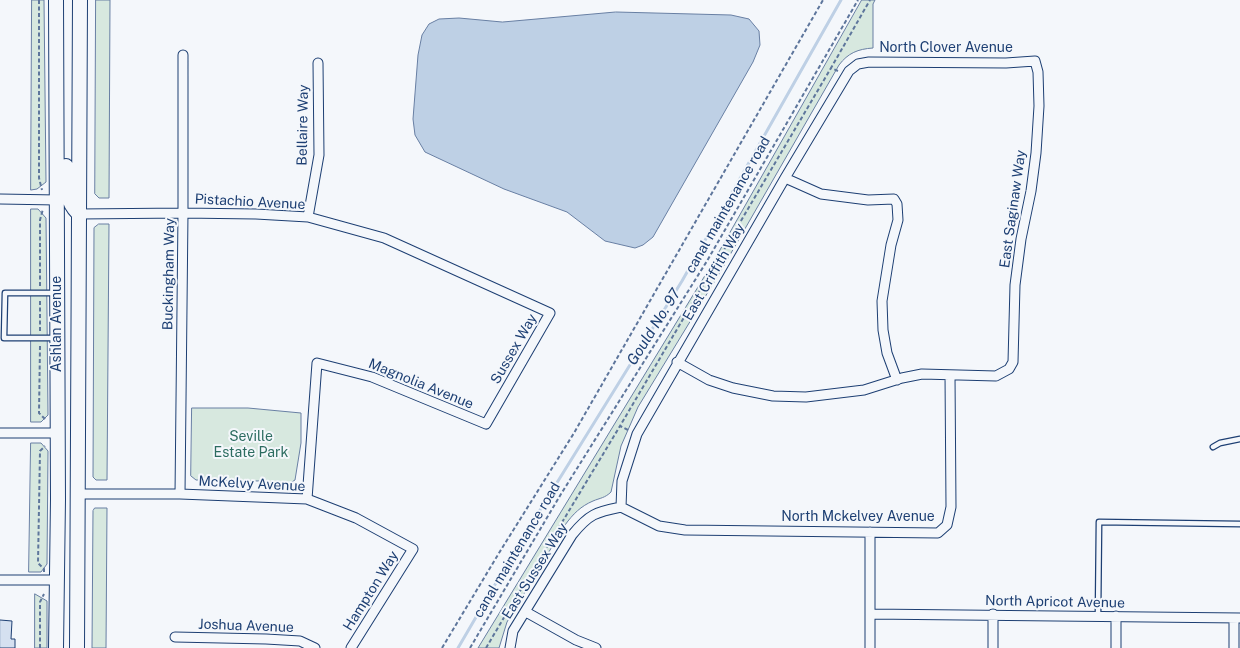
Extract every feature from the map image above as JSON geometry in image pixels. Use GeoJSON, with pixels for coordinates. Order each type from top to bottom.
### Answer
{"type":"FeatureCollection","features":[{"type":"Feature","properties":{"kind":"main road","name":"Ashlan Avenue"},"geometry":{"type":"LineString","coordinates":[[56,0],[57,338],[51,433],[50,580],[56,648]]}},
{"type":"Feature","properties":{"kind":"main road","name":"Ashlan Avenue"},"geometry":{"type":"LineString","coordinates":[[77,648],[80,0]]}},
{"type":"Feature","properties":{"kind":"main road"},"geometry":{"type":"LineString","coordinates":[[57,132],[66,156],[68,197],[71,207],[79,214]]}},
{"type":"Feature","properties":{"kind":"main road"},"geometry":{"type":"LineString","coordinates":[[51,433],[65,438],[71,485],[78,494]]}},
{"type":"Feature","properties":{"kind":"main road"},"geometry":{"type":"LineString","coordinates":[[50,580],[67,594],[69,648]]}},
{"type":"Feature","properties":{"kind":"street","name":"Buckingham Way"},"geometry":{"type":"LineString","coordinates":[[180,494],[184,213],[183,55]]}},
{"type":"Feature","properties":{"kind":"street","name":"North Clover Avenue"},"geometry":{"type":"LineString","coordinates":[[858,64],[1006,63],[1034,61]]}},
{"type":"Feature","properties":{"kind":"street","name":"East Saginaw Way"},"geometry":{"type":"LineString","coordinates":[[950,376],[996,376],[1008,369],[1013,362],[1016,285],[1021,239],[1031,191],[1036,153],[1039,106],[1038,72],[1034,61]]}},
{"type":"Feature","properties":{"kind":"street","name":"Bellaire Way"},"geometry":{"type":"LineString","coordinates":[[308,217],[319,155],[318,63]]}},
{"type":"Feature","properties":{"kind":"street","name":"East Criffith Way"},"geometry":{"type":"LineString","coordinates":[[621,507],[622,482],[637,434],[784,178],[846,75],[858,64]]}},
{"type":"Feature","properties":{"kind":"street"},"geometry":{"type":"LineString","coordinates":[[784,178],[821,194],[868,200],[894,199],[897,204],[898,220],[891,245],[882,301],[883,330],[887,353],[896,380]]}},
{"type":"Feature","properties":{"kind":"street"},"geometry":{"type":"LineString","coordinates":[[0,199],[57,200]]}},
{"type":"Feature","properties":{"kind":"street","name":"Pistachio Avenue"},"geometry":{"type":"LineString","coordinates":[[79,214],[184,213],[308,217],[384,238],[550,313]]}},
{"type":"Feature","properties":{"kind":"street","name":"Sussex Way"},"geometry":{"type":"LineString","coordinates":[[486,424],[550,313]]}},
{"type":"Feature","properties":{"kind":"street"},"geometry":{"type":"LineString","coordinates":[[677,362],[709,380],[733,388],[773,396],[806,397],[864,390],[922,374],[950,376]]}},
{"type":"Feature","properties":{"kind":"street","name":"Magnolia Avenue"},"geometry":{"type":"LineString","coordinates":[[307,499],[317,363],[372,377],[486,424]]}},
{"type":"Feature","properties":{"kind":"street","name":"North Mckelvey Avenue"},"geometry":{"type":"LineString","coordinates":[[621,507],[659,526],[685,530],[938,533],[948,525],[951,507],[950,376]]}},
{"type":"Feature","properties":{"kind":"street"},"geometry":{"type":"LineString","coordinates":[[0,433],[51,433]]}},
{"type":"Feature","properties":{"kind":"street","name":"McKelvy Avenue"},"geometry":{"type":"LineString","coordinates":[[78,494],[180,494],[307,499],[356,518],[413,549]]}},
{"type":"Feature","properties":{"kind":"street","name":"East Sussex Way"},"geometry":{"type":"LineString","coordinates":[[510,648],[513,631],[583,521],[598,511],[621,507]]}},
{"type":"Feature","properties":{"kind":"street"},"geometry":{"type":"LineString","coordinates":[[870,532],[870,648]]}},
{"type":"Feature","properties":{"kind":"street","name":"Hampton Way"},"geometry":{"type":"LineString","coordinates":[[351,648],[413,549]]}},
{"type":"Feature","properties":{"kind":"street"},"geometry":{"type":"LineString","coordinates":[[0,580],[50,580]]}},
{"type":"Feature","properties":{"kind":"street"},"geometry":{"type":"LineString","coordinates":[[524,614],[596,648]]}},
{"type":"Feature","properties":{"kind":"street","name":"North Apricot Avenue"},"geometry":{"type":"LineString","coordinates":[[870,614],[1237,618]]}},
{"type":"Feature","properties":{"kind":"street"},"geometry":{"type":"LineString","coordinates":[[993,614],[993,648]]}},
{"type":"Feature","properties":{"kind":"street"},"geometry":{"type":"LineString","coordinates":[[1116,616],[1116,648]]}},
{"type":"Feature","properties":{"kind":"street"},"geometry":{"type":"LineString","coordinates":[[1234,648],[1237,618]]}},
{"type":"Feature","properties":{"kind":"street","name":"Joshua Avenue"},"geometry":{"type":"LineString","coordinates":[[175,638],[300,641],[315,648]]}},
{"type":"Feature","properties":{"kind":"lane"},"geometry":{"type":"LineString","coordinates":[[57,293],[4,294],[4,338],[57,338]]}},
{"type":"Feature","properties":{"kind":"lane"},"geometry":{"type":"LineString","coordinates":[[1213,447],[1220,443],[1240,439]]}},
{"type":"Feature","properties":{"kind":"lane"},"geometry":{"type":"LineString","coordinates":[[1098,616],[1099,522],[1240,524]]}},
{"type":"Feature","properties":{"kind":"path"},"geometry":{"type":"LineString","coordinates":[[38,0],[39,178],[42,185],[43,213],[40,220],[39,413],[45,420],[51,433],[40,452],[38,563],[50,580],[40,602],[40,648]]}},
{"type":"Feature","properties":{"kind":"path","name":"canal maintenance road"},"geometry":{"type":"LineString","coordinates":[[442,648],[574,433],[823,0]]}},
{"type":"Feature","properties":{"kind":"path","name":"canal maintenance road"},"geometry":{"type":"LineString","coordinates":[[470,648],[561,494],[707,261],[858,0]]}},
{"type":"Feature","properties":{"kind":"path"},"geometry":{"type":"LineString","coordinates":[[486,648],[620,426],[870,0]]}},
{"type":"Feature","properties":{"kind":"path"},"geometry":{"type":"LineString","coordinates":[[831,68],[846,75]]}},
{"type":"Feature","properties":{"kind":"path"},"geometry":{"type":"LineString","coordinates":[[620,426],[637,434]]}},
{"type":"Feature","properties":{"kind":"path"},"geometry":{"type":"LineString","coordinates":[[558,529],[572,536]]}},
{"type":"Feature","properties":{"kind":"path"},"geometry":{"type":"LineString","coordinates":[[509,609],[524,614]]}},
{"type":"Feature","properties":{"kind":"green space"},"geometry":{"type":"Polygon","coordinates":[[[32,0],[44,0],[46,182],[37,189],[31,190],[32,0]]]}},
{"type":"Feature","properties":{"kind":"green space"},"geometry":{"type":"Polygon","coordinates":[[[96,0],[110,0],[109,198],[99,198],[95,194],[96,0]]]}},
{"type":"Feature","properties":{"kind":"green space"},"geometry":{"type":"Polygon","coordinates":[[[862,0],[875,0],[873,4],[873,48],[854,52],[839,65],[719,274],[638,407],[621,446],[611,492],[605,497],[581,508],[565,525],[507,622],[499,648],[478,648],[712,264],[862,0]]]}},
{"type":"Feature","properties":{"kind":"green space"},"geometry":{"type":"Polygon","coordinates":[[[31,209],[38,209],[46,218],[48,415],[41,422],[31,422],[31,209]]]}},
{"type":"Feature","properties":{"kind":"green space"},"geometry":{"type":"Polygon","coordinates":[[[99,224],[109,224],[107,480],[96,480],[93,477],[94,228],[99,224]]]}},
{"type":"Feature","properties":{"kind":"green space","name":"Seville Estate Park"},"geometry":{"type":"Polygon","coordinates":[[[192,408],[248,408],[301,413],[301,443],[295,480],[290,483],[196,480],[191,476],[192,408]]]}},
{"type":"Feature","properties":{"kind":"green space"},"geometry":{"type":"Polygon","coordinates":[[[31,443],[41,443],[48,451],[47,564],[41,572],[29,572],[31,443]]]}},
{"type":"Feature","properties":{"kind":"green space"},"geometry":{"type":"Polygon","coordinates":[[[95,508],[107,508],[106,648],[92,648],[93,511],[95,508]]]}},
{"type":"Feature","properties":{"kind":"green space"},"geometry":{"type":"Polygon","coordinates":[[[35,594],[47,601],[47,648],[35,648],[35,594]]]}},
{"type":"Feature","properties":{"kind":"water"},"geometry":{"type":"Polygon","coordinates":[[[616,12],[731,15],[749,19],[759,31],[760,45],[753,62],[653,237],[643,245],[635,248],[605,241],[567,212],[504,189],[425,152],[415,135],[413,119],[418,55],[422,35],[429,24],[439,19],[459,18],[502,22],[616,12]]]}},
{"type":"Feature","properties":{"kind":"building"},"geometry":{"type":"Polygon","coordinates":[[[0,620],[12,621],[11,639],[15,639],[15,648],[0,648],[0,620]]]}},
{"type":"Feature","properties":{"kind":"waterway","name":"Gould No. 97"},"geometry":{"type":"LineString","coordinates":[[458,648],[514,552],[682,281],[841,0]]}}]}
